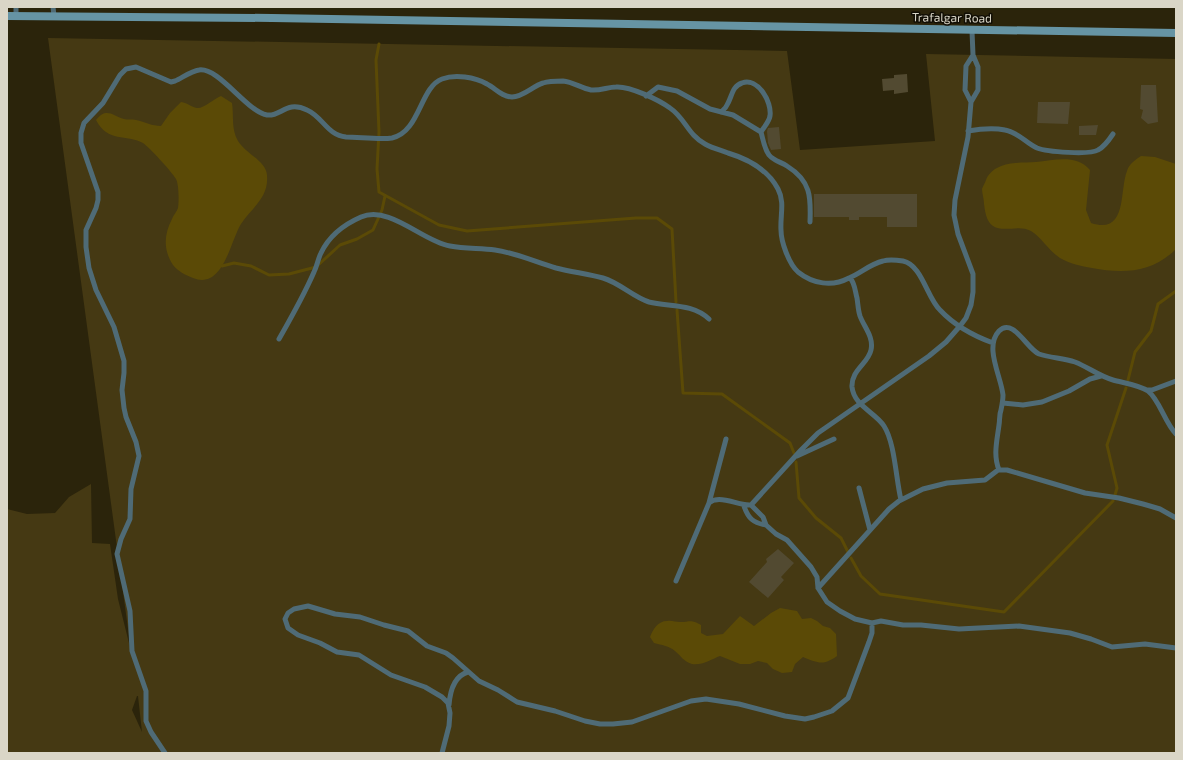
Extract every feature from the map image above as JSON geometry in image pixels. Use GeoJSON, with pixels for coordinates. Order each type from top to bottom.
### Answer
{"type":"FeatureCollection","features":[{"type":"Feature","properties":{"kind":"main road","name":"Trafalgar Road"},"geometry":{"type":"LineString","coordinates":[[7,16],[1176,33]]}},
{"type":"Feature","properties":{"kind":"lane"},"geometry":{"type":"LineString","coordinates":[[16,7],[16,16]]}},
{"type":"Feature","properties":{"kind":"lane"},"geometry":{"type":"LineString","coordinates":[[54,7],[54,16]]}},
{"type":"Feature","properties":{"kind":"lane"},"geometry":{"type":"LineString","coordinates":[[709,503],[715,500],[727,500],[744,506],[751,505],[818,433],[929,356],[946,342],[966,318],[971,305],[973,274],[958,234],[954,214],[954,200],[968,131],[971,102],[978,90],[978,67],[973,55],[972,31]]}},
{"type":"Feature","properties":{"kind":"lane"},"geometry":{"type":"LineString","coordinates":[[971,102],[965,90],[966,66],[973,55]]}},
{"type":"Feature","properties":{"kind":"lane"},"geometry":{"type":"LineString","coordinates":[[165,753],[152,735],[146,721],[146,691],[132,651],[129,608],[117,554],[118,546],[130,519],[131,489],[139,456],[137,444],[124,408],[122,390],[124,361],[114,327],[93,282],[86,247],[86,230],[96,208],[98,189],[81,143],[82,129],[88,118],[103,103],[126,69],[133,67],[171,82],[196,71],[206,71],[218,78],[252,106],[263,113],[272,114],[289,107],[302,107],[319,117],[332,132],[346,137],[389,138],[398,136],[410,125],[434,85],[440,80],[448,77],[472,78],[487,84],[504,95],[512,97],[522,94],[541,83],[561,81],[570,82],[589,90],[619,87],[646,96],[674,111],[697,140],[711,147],[745,159],[756,165],[770,178],[778,189],[782,202],[781,230],[783,241],[789,259],[798,272],[812,280],[825,284],[850,278],[868,267],[884,260],[906,262],[911,264],[917,271],[937,307],[960,326],[993,343]]}},
{"type":"Feature","properties":{"kind":"lane"},"geometry":{"type":"LineString","coordinates":[[721,112],[726,107],[737,85],[743,82],[753,84],[762,91],[770,109],[770,116],[760,132]]}},
{"type":"Feature","properties":{"kind":"lane"},"geometry":{"type":"LineString","coordinates":[[646,96],[658,87],[678,91],[710,109],[733,115],[760,132],[764,147],[770,156],[794,171],[801,178],[807,188],[811,199],[810,222]]}},
{"type":"Feature","properties":{"kind":"lane"},"geometry":{"type":"LineString","coordinates":[[968,131],[982,129],[1006,130],[1016,134],[1039,149],[1050,152],[1089,153],[1098,150],[1113,134]]}},
{"type":"Feature","properties":{"kind":"lane"},"geometry":{"type":"LineString","coordinates":[[279,339],[314,272],[320,254],[327,243],[338,231],[361,217],[372,214],[386,217],[441,244],[455,247],[496,250],[554,267],[586,274],[617,283],[648,301],[694,309],[709,318]]}},
{"type":"Feature","properties":{"kind":"lane"},"geometry":{"type":"LineString","coordinates":[[850,278],[854,284],[860,315],[868,332],[871,344],[869,354],[853,379],[853,390],[860,404],[884,426],[890,445],[901,500]]}},
{"type":"Feature","properties":{"kind":"lane"},"geometry":{"type":"LineString","coordinates":[[999,470],[996,460],[996,448],[1003,403],[993,343],[995,336],[1001,329],[1012,328],[1028,346],[1036,352],[1046,356],[1076,362],[1102,377],[1147,390],[1152,390],[1176,381]]}},
{"type":"Feature","properties":{"kind":"lane"},"geometry":{"type":"LineString","coordinates":[[1003,403],[1023,405],[1042,402],[1094,378],[1102,377]]}},
{"type":"Feature","properties":{"kind":"lane"},"geometry":{"type":"LineString","coordinates":[[1147,390],[1153,397],[1167,423],[1176,434]]}},
{"type":"Feature","properties":{"kind":"lane"},"geometry":{"type":"LineString","coordinates":[[676,581],[709,503],[726,439]]}},
{"type":"Feature","properties":{"kind":"lane"},"geometry":{"type":"LineString","coordinates":[[795,457],[834,439]]}},
{"type":"Feature","properties":{"kind":"lane"},"geometry":{"type":"LineString","coordinates":[[818,588],[870,530],[901,500],[932,486],[956,481],[985,480],[999,470],[1007,470],[1085,493],[1119,498],[1143,504],[1160,509],[1176,518]]}},
{"type":"Feature","properties":{"kind":"lane"},"geometry":{"type":"LineString","coordinates":[[858,488],[870,530]]}},
{"type":"Feature","properties":{"kind":"lane"},"geometry":{"type":"LineString","coordinates":[[751,505],[763,516],[766,525]]}},
{"type":"Feature","properties":{"kind":"lane"},"geometry":{"type":"LineString","coordinates":[[744,506],[747,515],[757,523],[766,525],[776,534],[787,540],[811,567],[817,577],[818,588],[827,602],[856,619],[872,623],[881,621],[903,625],[921,625],[959,629],[1019,626],[1070,633],[1112,647],[1145,644],[1176,648]]}},
{"type":"Feature","properties":{"kind":"lane"},"geometry":{"type":"LineString","coordinates":[[449,705],[435,691],[396,678],[362,656],[337,652],[320,643],[298,635],[288,628],[285,621],[286,615],[291,610],[308,606],[332,613],[360,617],[384,626],[408,631],[427,646],[446,653],[484,684],[496,689],[517,702],[600,724],[632,722],[691,701],[706,698],[739,704],[785,716],[805,718],[814,717],[832,711],[848,698],[860,662],[872,633],[872,623]]}},
{"type":"Feature","properties":{"kind":"lane"},"geometry":{"type":"LineString","coordinates":[[442,753],[450,718],[449,705],[455,682],[459,676],[468,672]]}},
{"type":"Feature","properties":{"kind":"shaded area"},"geometry":{"type":"Polygon","coordinates":[[[48,38],[787,51],[800,150],[935,141],[926,54],[1176,59],[1176,753],[7,753],[7,509],[27,514],[55,513],[69,497],[91,484],[92,543],[110,544],[118,599],[131,651],[48,38]],[[138,696],[132,710],[142,732],[138,696]]]}},
{"type":"Feature","properties":{"kind":"shaded area"},"geometry":{"type":"Polygon","coordinates":[[[221,96],[232,103],[234,127],[238,141],[263,165],[266,170],[267,183],[263,196],[241,224],[224,262],[212,277],[203,280],[193,278],[179,271],[173,265],[166,248],[167,230],[178,208],[179,197],[176,179],[143,143],[137,140],[112,135],[106,132],[96,120],[103,114],[109,113],[124,119],[136,120],[161,126],[170,113],[181,102],[199,108],[221,96]]]}},
{"type":"Feature","properties":{"kind":"shaded area"},"geometry":{"type":"Polygon","coordinates":[[[1141,156],[1155,157],[1176,164],[1176,249],[1157,263],[1137,270],[1126,271],[1104,270],[1076,264],[1064,260],[1056,255],[1039,237],[1031,231],[1022,228],[997,228],[987,219],[982,189],[986,180],[995,169],[1015,163],[1065,159],[1079,162],[1090,170],[1086,210],[1091,223],[1103,225],[1111,223],[1117,217],[1120,209],[1125,179],[1129,166],[1141,156]]]}},
{"type":"Feature","properties":{"kind":"shaded area"},"geometry":{"type":"Polygon","coordinates":[[[780,608],[797,611],[802,619],[811,618],[823,626],[830,628],[836,634],[837,656],[824,662],[813,661],[803,657],[795,664],[792,672],[782,673],[773,669],[767,663],[758,661],[750,664],[740,664],[720,656],[703,663],[692,664],[687,662],[670,648],[654,643],[650,637],[654,628],[664,621],[695,622],[701,625],[701,633],[707,636],[723,634],[740,616],[754,626],[780,608]]]}},
{"type":"Feature","properties":{"kind":"building"},"geometry":{"type":"Polygon","coordinates":[[[907,74],[908,92],[894,94],[894,90],[883,91],[882,79],[894,78],[894,75],[907,74]]]}},
{"type":"Feature","properties":{"kind":"building"},"geometry":{"type":"Polygon","coordinates":[[[1141,85],[1156,85],[1158,122],[1148,124],[1141,118],[1143,110],[1140,109],[1141,85]]]}},
{"type":"Feature","properties":{"kind":"building"},"geometry":{"type":"Polygon","coordinates":[[[1038,102],[1070,102],[1068,124],[1037,123],[1038,102]]]}},
{"type":"Feature","properties":{"kind":"building"},"geometry":{"type":"Polygon","coordinates":[[[1098,125],[1096,135],[1079,135],[1079,126],[1098,125]]]}},
{"type":"Feature","properties":{"kind":"building"},"geometry":{"type":"Polygon","coordinates":[[[779,127],[781,149],[771,150],[768,143],[768,128],[779,127]]]}},
{"type":"Feature","properties":{"kind":"building"},"geometry":{"type":"Polygon","coordinates":[[[814,194],[917,194],[917,227],[887,227],[887,217],[859,217],[859,220],[849,220],[849,217],[814,217],[814,194]]]}},
{"type":"Feature","properties":{"kind":"building"},"geometry":{"type":"Polygon","coordinates":[[[778,549],[794,563],[781,577],[784,580],[768,598],[749,582],[767,562],[766,559],[778,549]]]}},
{"type":"Feature","properties":{"kind":"waterway"},"geometry":{"type":"LineString","coordinates":[[379,44],[376,60],[379,132],[377,169],[379,192],[439,225],[467,231],[636,218],[657,218],[672,229],[676,302]]}},
{"type":"Feature","properties":{"kind":"waterway"},"geometry":{"type":"LineString","coordinates":[[222,266],[234,263],[251,266],[269,275],[289,274],[316,267],[340,245],[357,239],[373,230],[382,210],[385,196]]}},
{"type":"Feature","properties":{"kind":"waterway"},"geometry":{"type":"LineString","coordinates":[[1128,380],[1135,352],[1151,331],[1158,304],[1176,291]]}},
{"type":"Feature","properties":{"kind":"waterway"},"geometry":{"type":"LineString","coordinates":[[677,310],[683,393],[722,394],[790,443],[794,453]]}},
{"type":"Feature","properties":{"kind":"waterway"},"geometry":{"type":"LineString","coordinates":[[1115,495],[1117,488],[1107,445],[1126,388]]}},
{"type":"Feature","properties":{"kind":"waterway"},"geometry":{"type":"LineString","coordinates":[[796,462],[799,498],[816,518],[841,538],[848,552]]}},
{"type":"Feature","properties":{"kind":"waterway"},"geometry":{"type":"LineString","coordinates":[[851,558],[861,576],[880,594],[1004,612],[1113,501]]}}]}
